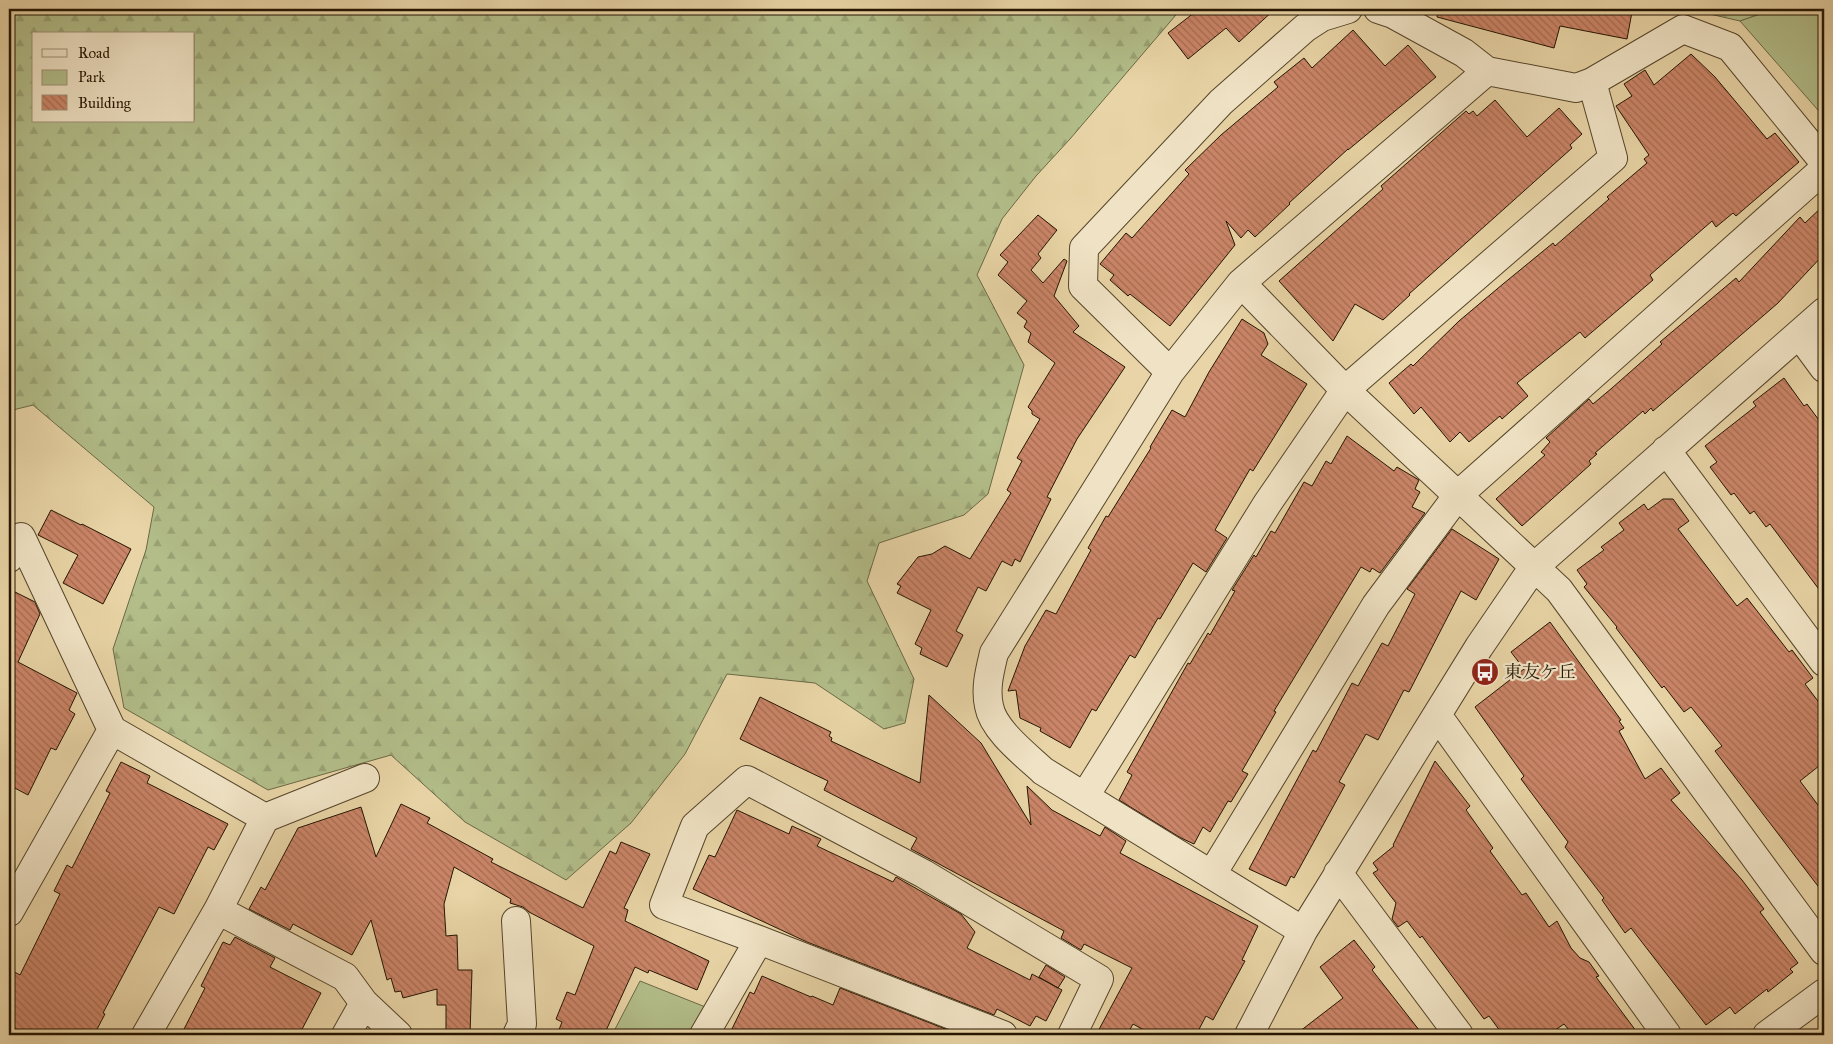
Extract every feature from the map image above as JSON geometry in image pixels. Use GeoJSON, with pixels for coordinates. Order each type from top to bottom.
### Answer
{"type":"FeatureCollection","features":[{"type":"Feature","properties":{"kind":"street"},"geometry":{"type":"LineString","coordinates":[[1170,372],[1084,286],[1084,248],[1221,102],[1305,28],[1322,18],[1348,9]]}},
{"type":"Feature","properties":{"kind":"street"},"geometry":{"type":"LineString","coordinates":[[1378,9],[1393,14],[1464,53],[1487,71],[1576,88],[1592,82],[1683,29],[1730,47],[1824,162]]}},
{"type":"Feature","properties":{"kind":"street"},"geometry":{"type":"LineString","coordinates":[[1303,931],[1043,770],[1012,744],[1000,727],[989,708],[987,680],[994,653],[1170,372],[1241,283],[1487,71]]}},
{"type":"Feature","properties":{"kind":"street"},"geometry":{"type":"LineString","coordinates":[[1085,796],[1267,504],[1345,390],[1613,158],[1592,82]]}},
{"type":"Feature","properties":{"kind":"street"},"geometry":{"type":"LineString","coordinates":[[1212,874],[1376,605],[1458,495],[1824,169]]}},
{"type":"Feature","properties":{"kind":"street"},"geometry":{"type":"LineString","coordinates":[[1241,283],[1345,390],[1533,568],[1559,590],[1824,951]]}},
{"type":"Feature","properties":{"kind":"street"},"geometry":{"type":"LineString","coordinates":[[1249,1035],[1303,931],[1338,873],[1479,647],[1533,568],[1824,312]]}},
{"type":"Feature","properties":{"kind":"street"},"geometry":{"type":"LineString","coordinates":[[1799,334],[1824,368]]}},
{"type":"Feature","properties":{"kind":"street"},"geometry":{"type":"LineString","coordinates":[[1666,450],[1824,662]]}},
{"type":"Feature","properties":{"kind":"street"},"geometry":{"type":"LineString","coordinates":[[9,558],[21,537],[112,730],[265,818]]}},
{"type":"Feature","properties":{"kind":"street"},"geometry":{"type":"LineString","coordinates":[[1437,715],[1667,1035]]}},
{"type":"Feature","properties":{"kind":"street"},"geometry":{"type":"LineString","coordinates":[[9,912],[112,730]]}},
{"type":"Feature","properties":{"kind":"street"},"geometry":{"type":"LineString","coordinates":[[146,1035],[218,910],[265,818],[365,778]]}},
{"type":"Feature","properties":{"kind":"street"},"geometry":{"type":"LineString","coordinates":[[1003,1035],[664,905],[695,826],[747,780],[924,874],[1099,979],[1072,1035]]}},
{"type":"Feature","properties":{"kind":"street"},"geometry":{"type":"LineString","coordinates":[[1338,873],[1459,1035]]}},
{"type":"Feature","properties":{"kind":"street"},"geometry":{"type":"LineString","coordinates":[[218,910],[345,978],[364,1003],[398,1035]]}},
{"type":"Feature","properties":{"kind":"street"},"geometry":{"type":"LineString","coordinates":[[516,921],[522,1024],[517,1035]]}},
{"type":"Feature","properties":{"kind":"street"},"geometry":{"type":"LineString","coordinates":[[704,1035],[759,940]]}},
{"type":"Feature","properties":{"kind":"street"},"geometry":{"type":"LineString","coordinates":[[1767,1035],[1824,993]]}},
{"type":"Feature","properties":{"kind":"street"},"geometry":{"type":"LineString","coordinates":[[346,1035],[364,1003]]}},
{"type":"Feature","properties":{"kind":"green space"},"geometry":{"type":"Polygon","coordinates":[[[18,9],[1181,9],[1036,176],[1002,219],[977,275],[1024,365],[988,494],[964,515],[879,543],[867,581],[914,679],[905,723],[884,729],[815,683],[727,674],[685,754],[631,823],[566,880],[465,822],[391,755],[268,790],[124,708],[113,649],[146,550],[154,507],[33,405],[9,411],[9,22],[18,9]]]}},
{"type":"Feature","properties":{"kind":"green space"},"geometry":{"type":"Polygon","coordinates":[[[1688,9],[1775,9],[1740,21],[1688,9]]]}},
{"type":"Feature","properties":{"kind":"green space"},"geometry":{"type":"Polygon","coordinates":[[[1775,9],[1814,9],[1824,12],[1824,117],[1740,21],[1775,9]]]}},
{"type":"Feature","properties":{"kind":"green space"},"geometry":{"type":"Polygon","coordinates":[[[640,981],[708,1008],[691,1035],[612,1035],[640,981]]]}},
{"type":"Feature","properties":{"kind":"building"},"geometry":{"type":"Polygon","coordinates":[[[1199,9],[1275,9],[1239,42],[1226,28],[1188,59],[1168,33],[1199,9]]]}},
{"type":"Feature","properties":{"kind":"building"},"geometry":{"type":"Polygon","coordinates":[[[1438,9],[1613,9],[1632,12],[1627,39],[1560,26],[1554,48],[1437,17],[1438,9]]]}},
{"type":"Feature","properties":{"kind":"building"},"geometry":{"type":"Polygon","coordinates":[[[1353,30],[1385,66],[1408,45],[1436,77],[1348,149],[1255,237],[1248,230],[1241,238],[1226,221],[1235,245],[1170,326],[1130,294],[1128,296],[1110,280],[1114,275],[1100,264],[1126,233],[1132,238],[1189,174],[1185,170],[1221,135],[1278,87],[1274,82],[1304,58],[1312,68],[1353,30]]]}},
{"type":"Feature","properties":{"kind":"building"},"geometry":{"type":"Polygon","coordinates":[[[1691,54],[1715,77],[1767,139],[1775,133],[1799,162],[1736,216],[1733,213],[1716,227],[1712,221],[1650,275],[1653,280],[1585,338],[1580,332],[1517,383],[1528,396],[1502,419],[1500,416],[1469,442],[1460,432],[1450,442],[1421,407],[1414,414],[1389,383],[1411,364],[1413,366],[1459,321],[1503,284],[1553,243],[1555,246],[1609,199],[1607,197],[1647,163],[1644,159],[1649,155],[1616,106],[1632,96],[1624,84],[1645,70],[1654,85],[1691,54]]]}},
{"type":"Feature","properties":{"kind":"building"},"geometry":{"type":"Polygon","coordinates":[[[1495,100],[1527,137],[1559,108],[1582,134],[1570,145],[1572,148],[1409,294],[1383,320],[1355,304],[1333,341],[1279,281],[1383,189],[1381,186],[1466,111],[1469,114],[1473,111],[1477,116],[1495,100]]]}},
{"type":"Feature","properties":{"kind":"building"},"geometry":{"type":"Polygon","coordinates":[[[1824,205],[1824,254],[1778,303],[1653,411],[1651,408],[1645,414],[1643,411],[1595,453],[1597,454],[1589,461],[1591,464],[1522,526],[1496,499],[1545,455],[1541,452],[1550,442],[1546,438],[1589,399],[1593,404],[1612,388],[1662,344],[1660,342],[1736,278],[1739,282],[1800,217],[1805,223],[1824,205]]]}},
{"type":"Feature","properties":{"kind":"building"},"geometry":{"type":"Polygon","coordinates":[[[1038,215],[1057,230],[1038,254],[1041,258],[1031,270],[1043,283],[1064,259],[1067,261],[1054,296],[1079,326],[1073,332],[1125,367],[1077,439],[1047,497],[1051,499],[1020,562],[1015,559],[1012,566],[1002,561],[986,591],[978,587],[956,631],[963,635],[947,667],[920,654],[922,648],[915,644],[931,610],[897,593],[901,586],[897,584],[918,557],[932,554],[945,546],[970,559],[1011,493],[1007,490],[1022,461],[1017,458],[1040,419],[1032,414],[1028,407],[1055,363],[1028,342],[1031,333],[1024,327],[1027,321],[1017,313],[1027,301],[998,275],[1008,262],[1000,255],[1038,215]]]}},
{"type":"Feature","properties":{"kind":"building"},"geometry":{"type":"Polygon","coordinates":[[[1242,319],[1264,333],[1268,344],[1261,355],[1307,384],[1253,471],[1250,469],[1215,530],[1227,538],[1206,572],[1193,563],[1135,658],[1130,655],[1096,711],[1092,709],[1070,748],[1040,731],[1041,728],[1020,718],[1016,690],[1008,691],[1025,646],[1046,610],[1056,614],[1091,550],[1088,548],[1106,516],[1108,517],[1151,448],[1172,410],[1185,417],[1209,372],[1242,319]]]}},
{"type":"Feature","properties":{"kind":"building"},"geometry":{"type":"Polygon","coordinates":[[[1784,378],[1804,406],[1807,404],[1824,427],[1824,596],[1770,524],[1766,527],[1754,511],[1750,514],[1734,493],[1731,495],[1710,467],[1717,462],[1705,446],[1756,406],[1753,402],[1784,378]]]}},
{"type":"Feature","properties":{"kind":"building"},"geometry":{"type":"Polygon","coordinates":[[[1347,436],[1394,471],[1397,467],[1419,480],[1415,489],[1420,492],[1412,507],[1425,513],[1380,573],[1372,568],[1370,572],[1361,567],[1274,711],[1276,712],[1242,771],[1248,774],[1231,802],[1228,801],[1210,832],[1203,827],[1194,844],[1119,800],[1132,775],[1127,772],[1188,663],[1190,664],[1208,633],[1210,635],[1235,591],[1232,590],[1254,555],[1256,557],[1271,531],[1275,533],[1304,482],[1312,486],[1326,461],[1331,464],[1347,436]]]}},
{"type":"Feature","properties":{"kind":"building"},"geometry":{"type":"Polygon","coordinates":[[[1663,499],[1673,499],[1689,521],[1678,529],[1737,606],[1747,598],[1789,652],[1792,650],[1813,678],[1805,684],[1824,709],[1824,762],[1800,781],[1824,813],[1824,894],[1715,751],[1722,746],[1691,707],[1684,712],[1664,686],[1662,688],[1617,627],[1584,587],[1587,584],[1577,570],[1604,550],[1601,547],[1624,530],[1619,523],[1644,504],[1648,510],[1663,499]]]}},
{"type":"Feature","properties":{"kind":"building"},"geometry":{"type":"Polygon","coordinates":[[[51,510],[131,549],[103,604],[63,583],[78,555],[38,535],[51,510]]]}},
{"type":"Feature","properties":{"kind":"building"},"geometry":{"type":"Polygon","coordinates":[[[1452,529],[1499,559],[1476,600],[1461,591],[1409,692],[1404,690],[1378,740],[1366,734],[1339,782],[1345,785],[1294,878],[1291,876],[1286,886],[1249,869],[1313,750],[1316,752],[1352,683],[1358,686],[1382,643],[1388,646],[1415,594],[1407,589],[1452,529]]]}},
{"type":"Feature","properties":{"kind":"building"},"geometry":{"type":"Polygon","coordinates":[[[9,589],[35,602],[40,614],[18,662],[77,693],[69,710],[75,714],[56,750],[51,748],[28,795],[9,785],[9,589]]]}},
{"type":"Feature","properties":{"kind":"building"},"geometry":{"type":"Polygon","coordinates":[[[1550,622],[1621,720],[1619,721],[1624,728],[1619,731],[1645,779],[1661,768],[1680,793],[1671,800],[1742,880],[1764,909],[1760,912],[1798,963],[1790,969],[1793,972],[1768,992],[1767,989],[1735,1014],[1730,1007],[1706,1025],[1631,928],[1625,933],[1602,900],[1604,898],[1565,847],[1568,842],[1521,779],[1524,776],[1475,707],[1524,669],[1511,652],[1550,622]]]}},
{"type":"Feature","properties":{"kind":"building"},"geometry":{"type":"Polygon","coordinates":[[[929,695],[981,743],[1031,825],[1027,786],[1052,810],[1100,836],[1105,827],[1126,841],[1120,853],[1258,926],[1242,960],[1245,961],[1213,1020],[1206,1016],[1196,1035],[1153,1035],[1133,1024],[1127,1035],[1096,1035],[1132,968],[1084,944],[1081,950],[1061,938],[1064,931],[911,849],[917,838],[824,790],[828,781],[740,739],[760,697],[831,732],[829,736],[832,738],[831,741],[920,783],[929,695]]]}},
{"type":"Feature","properties":{"kind":"building"},"geometry":{"type":"Polygon","coordinates":[[[1435,761],[1470,806],[1466,810],[1493,848],[1490,851],[1522,895],[1526,893],[1549,927],[1557,921],[1571,948],[1580,958],[1589,962],[1599,976],[1596,977],[1639,1035],[1573,1035],[1564,1024],[1548,1035],[1503,1035],[1489,1016],[1484,1019],[1422,936],[1420,938],[1407,921],[1398,927],[1392,919],[1396,903],[1373,873],[1378,870],[1373,863],[1394,846],[1435,761]]]}},
{"type":"Feature","properties":{"kind":"building"},"geometry":{"type":"Polygon","coordinates":[[[121,762],[150,776],[147,783],[228,824],[214,850],[208,847],[174,914],[159,907],[103,1013],[105,1014],[94,1035],[27,1035],[9,1026],[9,969],[20,975],[60,894],[54,891],[67,865],[72,868],[110,793],[106,791],[121,762]]]}},
{"type":"Feature","properties":{"kind":"building"},"geometry":{"type":"Polygon","coordinates":[[[401,804],[430,818],[427,823],[493,859],[491,862],[583,908],[610,851],[616,854],[621,842],[650,854],[624,908],[628,910],[625,921],[709,961],[697,990],[649,970],[648,973],[635,967],[604,1035],[557,1035],[562,1022],[556,1019],[567,992],[575,995],[594,946],[523,907],[510,903],[511,899],[454,867],[444,904],[446,936],[457,935],[458,970],[472,970],[470,1035],[446,1035],[446,1005],[437,1005],[437,989],[403,998],[401,991],[395,992],[391,978],[387,980],[371,920],[352,955],[293,924],[290,930],[249,909],[261,887],[265,890],[298,828],[361,807],[376,857],[401,804]]]}},
{"type":"Feature","properties":{"kind":"building"},"geometry":{"type":"Polygon","coordinates":[[[737,810],[789,834],[792,826],[821,839],[817,846],[893,882],[896,877],[961,914],[975,932],[967,948],[1030,980],[1032,974],[1062,990],[1046,1021],[1036,1016],[1030,1026],[997,1009],[994,1015],[807,942],[693,889],[709,855],[715,857],[737,810]]]}},
{"type":"Feature","properties":{"kind":"building"},"geometry":{"type":"Polygon","coordinates":[[[235,937],[275,958],[270,967],[321,993],[299,1035],[181,1035],[205,988],[201,986],[223,942],[230,945],[235,937]]]}},
{"type":"Feature","properties":{"kind":"building"},"geometry":{"type":"Polygon","coordinates":[[[1354,940],[1375,967],[1372,970],[1423,1035],[1295,1035],[1343,998],[1320,967],[1354,940]]]}},
{"type":"Feature","properties":{"kind":"building"},"geometry":{"type":"Polygon","coordinates":[[[1046,965],[1065,977],[1058,988],[1039,977],[1046,965]]]}},
{"type":"Feature","properties":{"kind":"building"},"geometry":{"type":"Polygon","coordinates":[[[762,976],[833,1005],[840,988],[961,1035],[729,1035],[750,992],[754,994],[762,976]]]}},
{"type":"Feature","properties":{"kind":"place","name":"東友ケ丘"},"geometry":{"type":"Point","coordinates":[1485,672]}}]}
